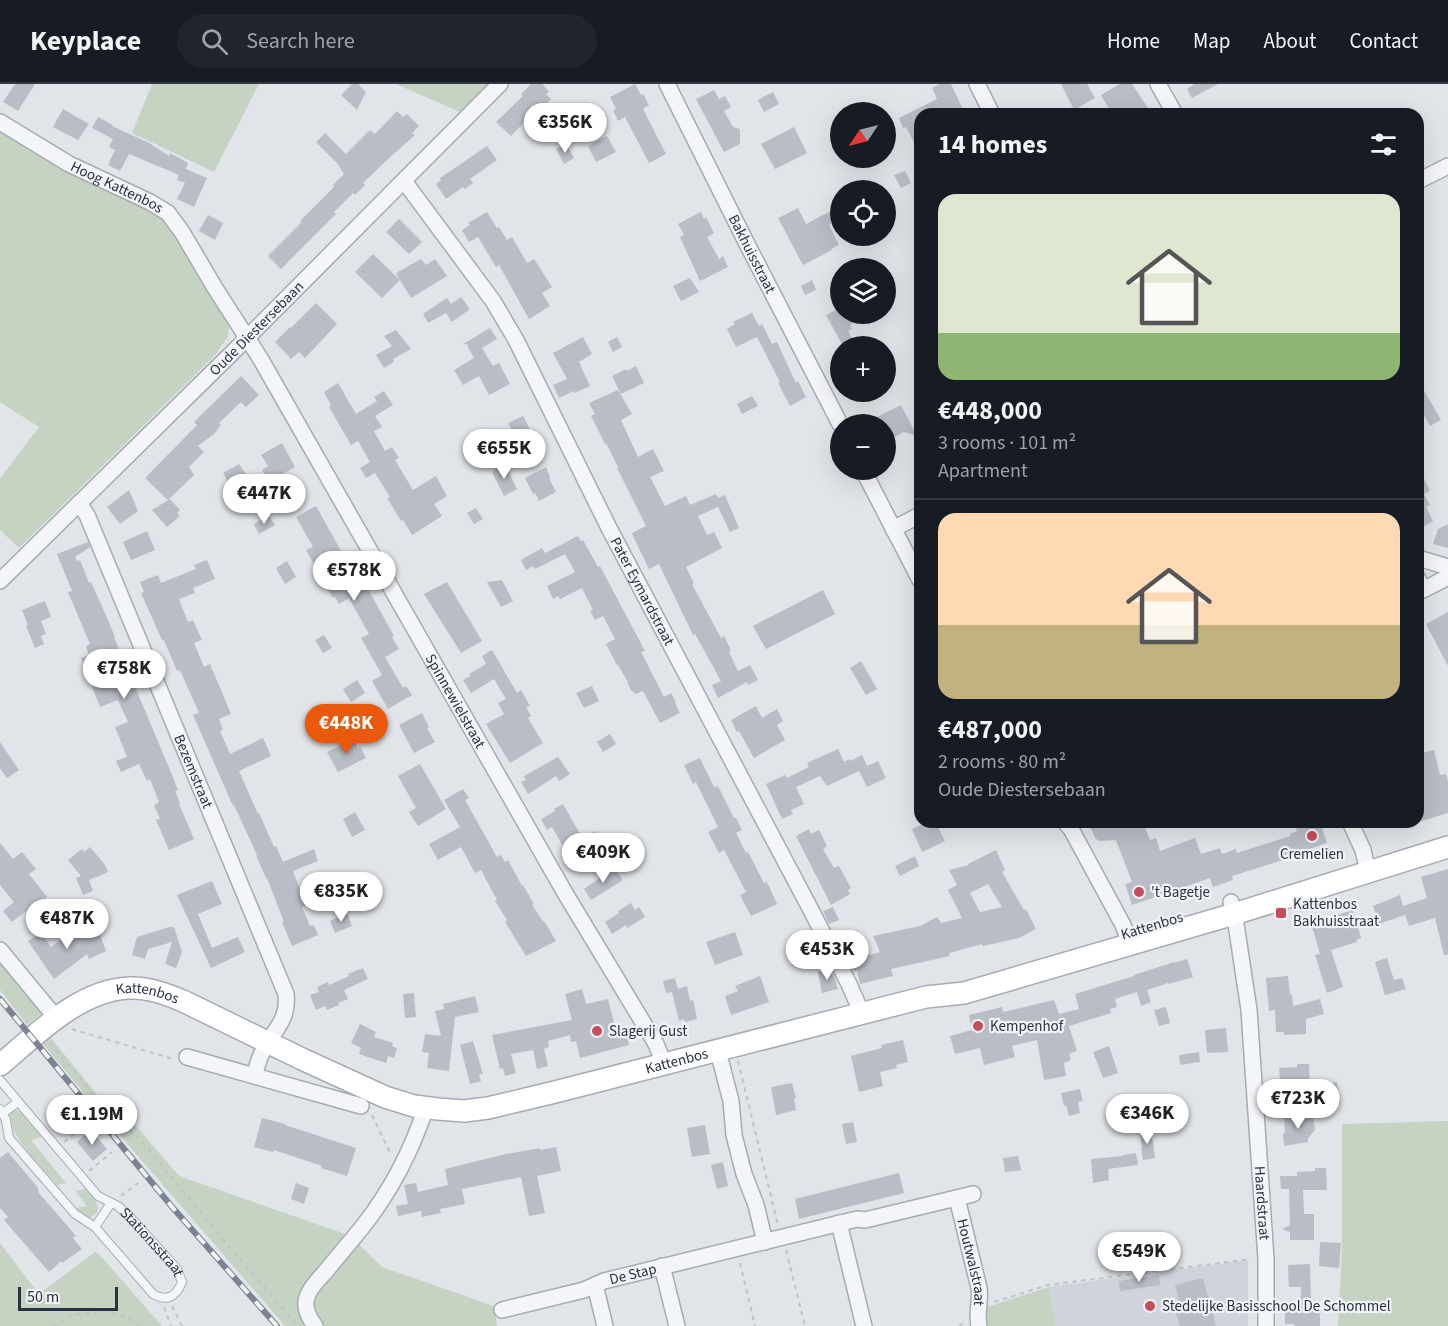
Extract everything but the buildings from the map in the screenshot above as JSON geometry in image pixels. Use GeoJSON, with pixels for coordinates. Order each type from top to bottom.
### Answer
{"type":"FeatureCollection","features":[{"type":"Feature","properties":{"kind":"main road","name":"Kattenbos"},"geometry":{"type":"LineString","coordinates":[[43,1030],[84,1000],[99,994],[131,988],[158,991],[370,1091],[426,1107],[464,1111],[488,1108],[926,997],[964,993],[1367,866],[1448,835]]}},
{"type":"Feature","properties":{"kind":"main road","name":"Kattenbos"},"geometry":{"type":"LineString","coordinates":[[1367,866],[1448,847]]}},
{"type":"Feature","properties":{"kind":"main road","name":"Stationsstraat"},"geometry":{"type":"LineString","coordinates":[[1,1065],[43,1030]]}},
{"type":"Feature","properties":{"kind":"street","name":"Oude Diestersebaan"},"geometry":{"type":"LineString","coordinates":[[4,571],[79,503],[500,84]]}},
{"type":"Feature","properties":{"kind":"street","name":"Bakhuisstraat"},"geometry":{"type":"LineString","coordinates":[[667,84],[835,414]]}},
{"type":"Feature","properties":{"kind":"street"},"geometry":{"type":"LineString","coordinates":[[977,84],[989,108]]}},
{"type":"Feature","properties":{"kind":"street"},"geometry":{"type":"LineString","coordinates":[[1158,84],[1172,108]]}},
{"type":"Feature","properties":{"kind":"street","name":"Hoog Kattenbos"},"geometry":{"type":"LineString","coordinates":[[0,122],[69,164],[161,207],[168,213],[247,338]]}},
{"type":"Feature","properties":{"kind":"street"},"geometry":{"type":"LineString","coordinates":[[1424,179],[1448,166]]}},
{"type":"Feature","properties":{"kind":"street","name":"Pater Eymardstraat"},"geometry":{"type":"LineString","coordinates":[[404,181],[493,300],[516,340],[609,528],[812,912],[862,1014]]}},
{"type":"Feature","properties":{"kind":"street","name":"Spinnewielstraat"},"geometry":{"type":"LineString","coordinates":[[247,338],[559,882],[656,1044],[662,1065]]}},
{"type":"Feature","properties":{"kind":"street"},"geometry":{"type":"LineString","coordinates":[[868,480],[914,569]]}},
{"type":"Feature","properties":{"kind":"street","name":"Bezemstraat"},"geometry":{"type":"LineString","coordinates":[[79,503],[87,515],[286,994],[285,1014],[269,1042]]}},
{"type":"Feature","properties":{"kind":"street"},"geometry":{"type":"LineString","coordinates":[[893,529],[914,518]]}},
{"type":"Feature","properties":{"kind":"street"},"geometry":{"type":"LineString","coordinates":[[1424,560],[1448,567]]}},
{"type":"Feature","properties":{"kind":"street"},"geometry":{"type":"LineString","coordinates":[[1424,589],[1448,577]]}},
{"type":"Feature","properties":{"kind":"street"},"geometry":{"type":"LineString","coordinates":[[1070,828],[1128,940]]}},
{"type":"Feature","properties":{"kind":"street"},"geometry":{"type":"LineString","coordinates":[[1353,828],[1363,850],[1367,866]]}},
{"type":"Feature","properties":{"kind":"street","name":"Haardstraat"},"geometry":{"type":"LineString","coordinates":[[1233,908],[1249,1010],[1266,1259],[1266,1326]]}},
{"type":"Feature","properties":{"kind":"street"},"geometry":{"type":"LineString","coordinates":[[0,950],[43,1030]]}},
{"type":"Feature","properties":{"kind":"street"},"geometry":{"type":"LineString","coordinates":[[254,1076],[263,1050],[269,1042]]}},
{"type":"Feature","properties":{"kind":"street"},"geometry":{"type":"LineString","coordinates":[[726,1049],[734,1135],[765,1242]]}},
{"type":"Feature","properties":{"kind":"street"},"geometry":{"type":"LineString","coordinates":[[181,1058],[254,1076],[366,1109]]}},
{"type":"Feature","properties":{"kind":"street"},"geometry":{"type":"LineString","coordinates":[[315,1326],[307,1314],[307,1296],[376,1209],[399,1172],[415,1140],[426,1107]]}},
{"type":"Feature","properties":{"kind":"street","name":"De Stap"},"geometry":{"type":"LineString","coordinates":[[502,1310],[585,1290],[604,1281],[662,1266],[839,1223],[857,1219],[865,1220],[973,1194]]}},
{"type":"Feature","properties":{"kind":"street","name":"Houtwalstraat"},"geometry":{"type":"LineString","coordinates":[[957,1198],[979,1288],[978,1318]]}},
{"type":"Feature","properties":{"kind":"street"},"geometry":{"type":"LineString","coordinates":[[839,1223],[864,1326]]}},
{"type":"Feature","properties":{"kind":"street"},"geometry":{"type":"LineString","coordinates":[[662,1266],[677,1326]]}},
{"type":"Feature","properties":{"kind":"street"},"geometry":{"type":"LineString","coordinates":[[595,1285],[605,1326]]}},
{"type":"Feature","properties":{"kind":"lane","name":"Stationsstraat"},"geometry":{"type":"LineString","coordinates":[[1,1065],[18,1102],[82,1178],[98,1196],[118,1206],[130,1216],[177,1269],[182,1282],[179,1289],[165,1298],[153,1294],[95,1227],[75,1214],[9,1138],[1,1111]]}},
{"type":"Feature","properties":{"kind":"lane"},"geometry":{"type":"LineString","coordinates":[[1,1111],[18,1102]]}},
{"type":"Feature","properties":{"kind":"lane"},"geometry":{"type":"LineString","coordinates":[[95,1227],[111,1203]]}},
{"type":"Feature","properties":{"kind":"path"},"geometry":{"type":"LineString","coordinates":[[43,1030],[66,1028],[181,1058]]}},
{"type":"Feature","properties":{"kind":"path"},"geometry":{"type":"LineString","coordinates":[[43,1030],[102,1104],[142,1141],[229,1247],[299,1326]]}},
{"type":"Feature","properties":{"kind":"path"},"geometry":{"type":"LineString","coordinates":[[726,1049],[783,1237],[805,1326]]}},
{"type":"Feature","properties":{"kind":"path"},"geometry":{"type":"LineString","coordinates":[[366,1109],[399,1172]]}},
{"type":"Feature","properties":{"kind":"path"},"geometry":{"type":"LineString","coordinates":[[57,1148],[88,1122]]}},
{"type":"Feature","properties":{"kind":"path"},"geometry":{"type":"LineString","coordinates":[[82,1178],[112,1152]]}},
{"type":"Feature","properties":{"kind":"path"},"geometry":{"type":"LineString","coordinates":[[111,1203],[138,1183]]}},
{"type":"Feature","properties":{"kind":"path"},"geometry":{"type":"LineString","coordinates":[[737,1248],[754,1326]]}},
{"type":"Feature","properties":{"kind":"path"},"geometry":{"type":"LineString","coordinates":[[978,1318],[987,1305],[1048,1285],[1248,1258],[1266,1259]]}},
{"type":"Feature","properties":{"kind":"path"},"geometry":{"type":"LineString","coordinates":[[165,1298],[169,1325]]}},
{"type":"Feature","properties":{"kind":"path"},"geometry":{"type":"LineString","coordinates":[[165,1298],[182,1326]]}},
{"type":"Feature","properties":{"kind":"path"},"geometry":{"type":"LineString","coordinates":[[52,1326],[73,1315],[103,1311],[125,1316],[139,1326]]}},
{"type":"Feature","properties":{"kind":"shaded area","name":"Stedelijke Basisschool De Schommel"},"geometry":{"type":"Polygon","coordinates":[[[1248,1260],[1248,1326],[1056,1326],[1049,1287],[1248,1260]]]}},
{"type":"Feature","properties":{"kind":"green space"},"geometry":{"type":"Polygon","coordinates":[[[152,84],[259,84],[214,172],[132,133],[152,84]]]}},
{"type":"Feature","properties":{"kind":"green space"},"geometry":{"type":"Polygon","coordinates":[[[396,84],[488,84],[460,112],[396,84]]]}},
{"type":"Feature","properties":{"kind":"green space"},"geometry":{"type":"Polygon","coordinates":[[[0,131],[65,170],[156,214],[168,225],[229,323],[228,337],[214,356],[19,548],[0,530],[0,479],[39,427],[0,402],[0,131]]]}},
{"type":"Feature","properties":{"kind":"green space"},"geometry":{"type":"Polygon","coordinates":[[[0,962],[42,1013],[27,1025],[0,990],[0,962]]]}},
{"type":"Feature","properties":{"kind":"green space"},"geometry":{"type":"Polygon","coordinates":[[[50,1037],[105,1104],[132,1121],[179,1176],[351,1236],[382,1267],[494,1306],[497,1326],[285,1326],[43,1044],[50,1037]]]}},
{"type":"Feature","properties":{"kind":"green space"},"geometry":{"type":"Polygon","coordinates":[[[13,1110],[21,1112],[42,1137],[31,1140],[66,1183],[57,1185],[20,1140],[10,1121],[10,1113],[13,1110]]]}},
{"type":"Feature","properties":{"kind":"green space"},"geometry":{"type":"Polygon","coordinates":[[[1448,1121],[1448,1326],[1338,1326],[1342,1251],[1342,1124],[1448,1121]]]}},
{"type":"Feature","properties":{"kind":"green space"},"geometry":{"type":"Polygon","coordinates":[[[85,1189],[98,1207],[96,1213],[89,1218],[83,1216],[77,1208],[87,1206],[75,1191],[85,1189]]]}},
{"type":"Feature","properties":{"kind":"green space"},"geometry":{"type":"Polygon","coordinates":[[[0,1243],[39,1294],[95,1252],[98,1253],[162,1326],[0,1326],[0,1243]]]}},
{"type":"Feature","properties":{"kind":"green space"},"geometry":{"type":"Polygon","coordinates":[[[1049,1287],[1056,1326],[984,1326],[984,1310],[987,1307],[1049,1287]]]}},
{"type":"Feature","properties":{"kind":"railway"},"geometry":{"type":"LineString","coordinates":[[0,999],[173,1208],[277,1326]]}},
{"type":"Feature","properties":{"kind":"place","name":"Cremelien"},"geometry":{"type":"Point","coordinates":[1312,836]}},
{"type":"Feature","properties":{"kind":"place","name":"'t Bagetje"},"geometry":{"type":"Point","coordinates":[1139,892]}},
{"type":"Feature","properties":{"kind":"place","name":"Kattenbos Bakhuisstraat"},"geometry":{"type":"Point","coordinates":[1281,913]}},
{"type":"Feature","properties":{"kind":"place","name":"Kempenhof"},"geometry":{"type":"Point","coordinates":[978,1026]}},
{"type":"Feature","properties":{"kind":"place","name":"Slagerij Gust"},"geometry":{"type":"Point","coordinates":[597,1031]}},
{"type":"Feature","properties":{"kind":"place","name":"Stedelijke Basisschool De Schommel"},"geometry":{"type":"Point","coordinates":[1150,1306]}}]}
